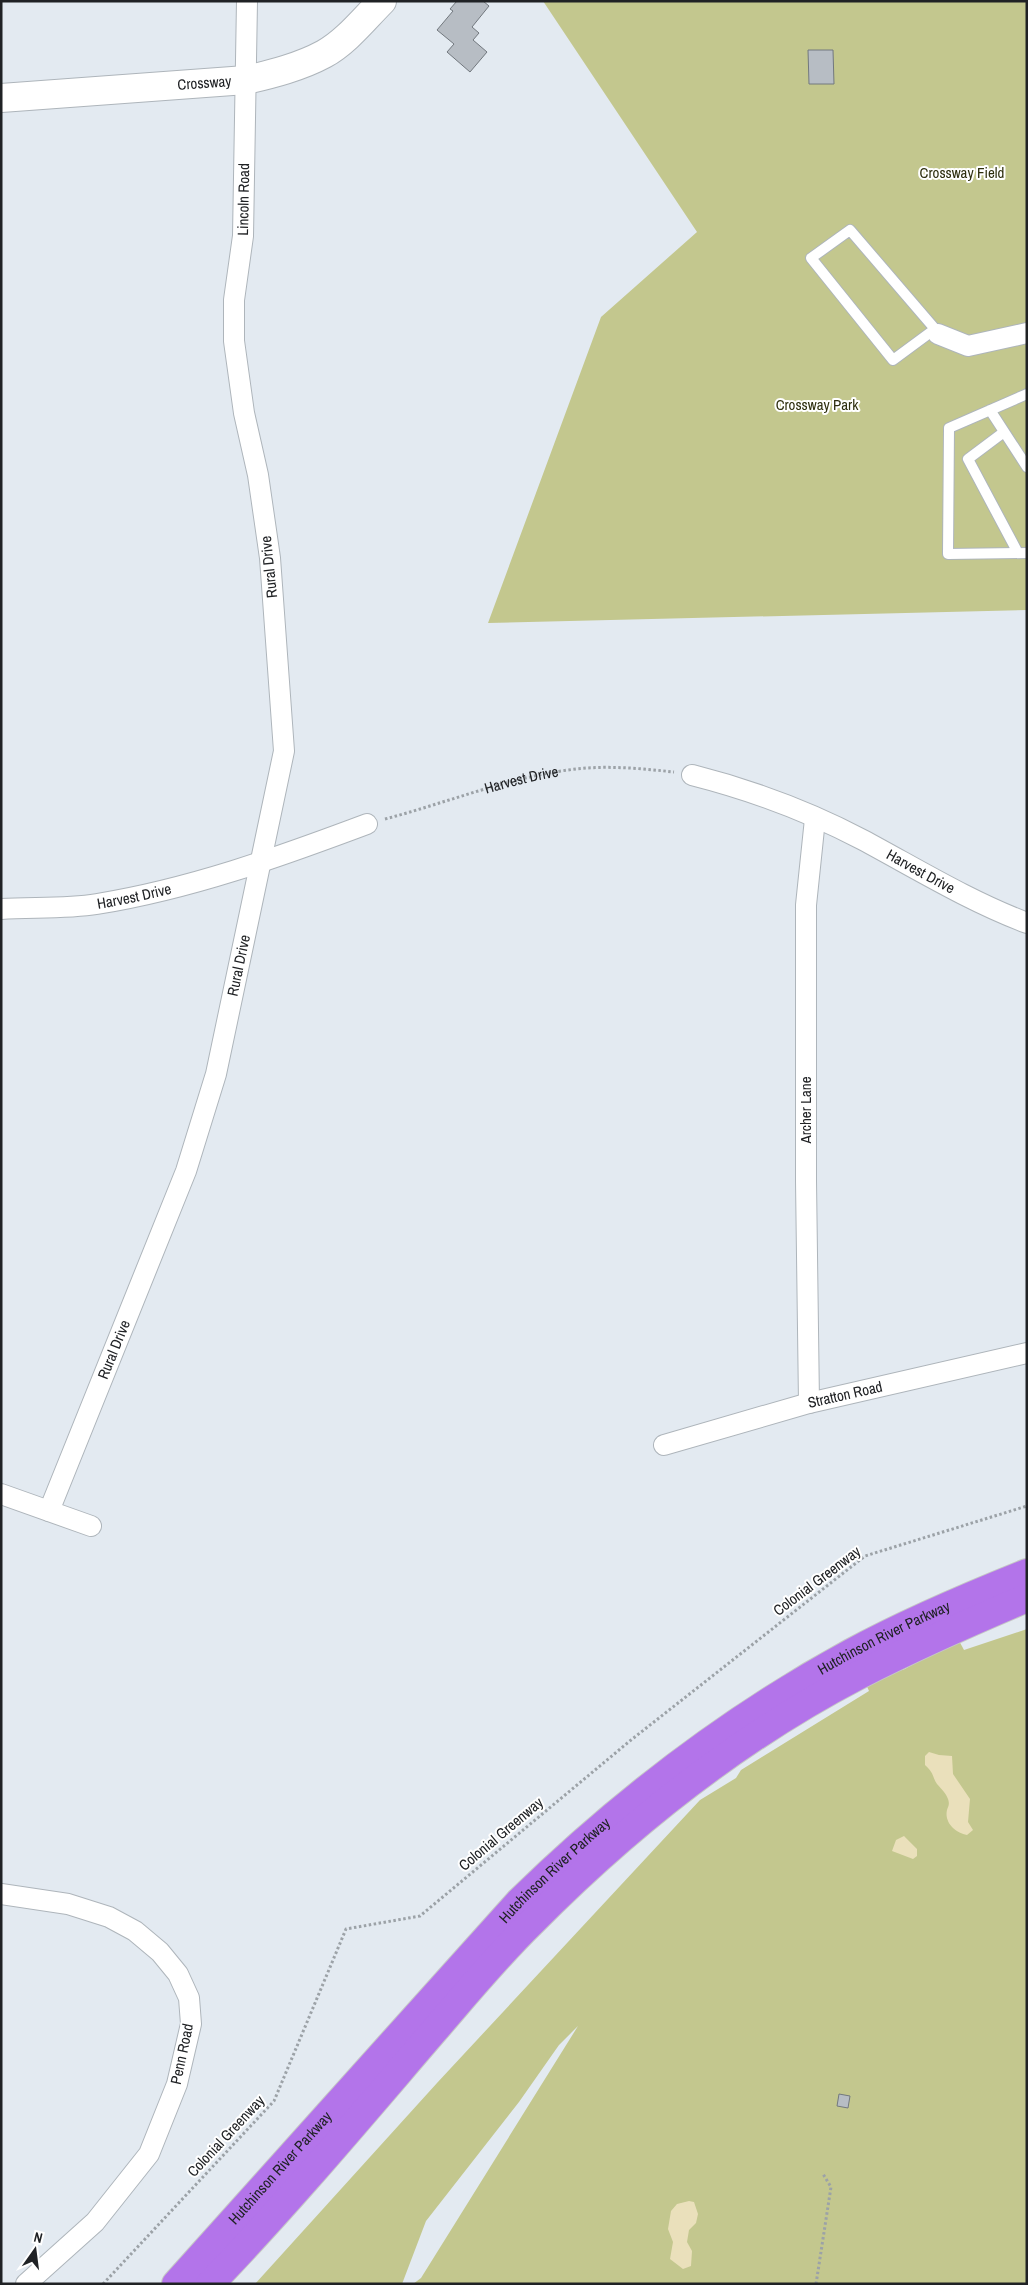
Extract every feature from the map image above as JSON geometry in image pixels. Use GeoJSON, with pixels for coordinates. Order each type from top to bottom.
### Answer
{"type":"FeatureCollection","features":[{"type":"Feature","properties":{"kind":"highway","name":"Hutchinson River Parkway"},"geometry":{"type":"LineString","coordinates":[[176,2284],[507,1915],[566,1856],[619,1810],[731,1726],[852,1652],[912,1622],[1027,1573]]}},
{"type":"Feature","properties":{"kind":"highway","name":"Hutchinson River Parkway"},"geometry":{"type":"LineString","coordinates":[[210,2284],[284,2204],[529,1924],[631,1830],[739,1749],[797,1711],[857,1676],[917,1646],[1027,1598]]}},
{"type":"Feature","properties":{"kind":"street","name":"Lincoln Road"},"geometry":{"type":"LineString","coordinates":[[241,396],[234,341],[234,300],[243,236],[247,1]]}},
{"type":"Feature","properties":{"kind":"street","name":"Crossway"},"geometry":{"type":"LineString","coordinates":[[1,98],[246,80],[273,74],[324,54],[342,40],[382,1]]}},
{"type":"Feature","properties":{"kind":"street"},"geometry":{"type":"LineString","coordinates":[[936,332],[968,346],[1027,334]]}},
{"type":"Feature","properties":{"kind":"street","name":"Rural Drive"},"geometry":{"type":"LineString","coordinates":[[49,1510],[186,1171],[216,1074],[262,863],[284,751],[270,558],[258,475],[241,396]]}},
{"type":"Feature","properties":{"kind":"street","name":"Harvest Drive"},"geometry":{"type":"LineString","coordinates":[[692,775],[725,783],[815,818],[861,839],[991,909],[1027,923]]}},
{"type":"Feature","properties":{"kind":"street","name":"Archer Lane"},"geometry":{"type":"LineString","coordinates":[[809,1403],[806,1181],[806,905],[815,818]]}},
{"type":"Feature","properties":{"kind":"street","name":"Harvest Drive"},"geometry":{"type":"LineString","coordinates":[[1,909],[95,904],[193,883],[262,863],[367,824]]}},
{"type":"Feature","properties":{"kind":"street","name":"Stratton Road"},"geometry":{"type":"LineString","coordinates":[[664,1445],[809,1403],[1027,1353]]}},
{"type":"Feature","properties":{"kind":"street"},"geometry":{"type":"LineString","coordinates":[[1,1494],[91,1526]]}},
{"type":"Feature","properties":{"kind":"street","name":"Penn Road"},"geometry":{"type":"LineString","coordinates":[[1,1894],[68,1904],[109,1917],[136,1931],[160,1952],[178,1974],[189,1998],[191,2024],[177,2084],[148,2154],[95,2222],[26,2284]]}},
{"type":"Feature","properties":{"kind":"lane"},"geometry":{"type":"LineString","coordinates":[[850,230],[936,332],[893,360],[811,258],[850,230]]}},
{"type":"Feature","properties":{"kind":"lane"},"geometry":{"type":"LineString","coordinates":[[1004,432],[968,458],[1022,553],[948,554],[949,428],[1027,394]]}},
{"type":"Feature","properties":{"kind":"lane"},"geometry":{"type":"LineString","coordinates":[[990,410],[1027,467]]}},
{"type":"Feature","properties":{"kind":"path","name":"Harvest Drive"},"geometry":{"type":"LineString","coordinates":[[367,824],[528,778],[587,768],[642,768],[692,775]]}},
{"type":"Feature","properties":{"kind":"path","name":"Colonial Greenway"},"geometry":{"type":"LineString","coordinates":[[103,2284],[274,2102],[346,1929],[420,1916],[631,1740],[865,1556],[1027,1506]]}},
{"type":"Feature","properties":{"kind":"path"},"geometry":{"type":"LineString","coordinates":[[816,2284],[831,2187],[823,2174]]}},
{"type":"Feature","properties":{"kind":"green space","name":"Crossway Park"},"geometry":{"type":"Polygon","coordinates":[[[543,1],[1027,1],[1027,610],[488,623],[601,317],[697,232],[543,1]]]}},
{"type":"Feature","properties":{"kind":"green space"},"geometry":{"type":"Polygon","coordinates":[[[1027,1629],[1027,2284],[413,2284],[421,2278],[578,2026],[559,2045],[519,2102],[426,2221],[402,2284],[255,2284],[437,2083],[700,1800],[736,1778],[741,1770],[869,1691],[865,1682],[905,1669],[957,1637],[964,1650],[1027,1629]]]}},
{"type":"Feature","properties":{"kind":"sand"},"geometry":{"type":"Polygon","coordinates":[[[929,1752],[952,1756],[953,1774],[970,1799],[968,1822],[973,1830],[967,1835],[955,1830],[947,1819],[949,1801],[925,1765],[925,1756],[929,1752]]]}},
{"type":"Feature","properties":{"kind":"sand"},"geometry":{"type":"Polygon","coordinates":[[[904,1836],[917,1849],[917,1856],[913,1859],[892,1851],[896,1840],[904,1836]]]}},
{"type":"Feature","properties":{"kind":"sand"},"geometry":{"type":"Polygon","coordinates":[[[689,2201],[694,2202],[698,2214],[696,2223],[689,2230],[687,2242],[692,2251],[691,2266],[683,2269],[670,2259],[673,2242],[668,2229],[671,2211],[677,2204],[689,2201]]]}},
{"type":"Feature","properties":{"kind":"building"},"geometry":{"type":"Polygon","coordinates":[[[457,1],[483,1],[489,6],[472,27],[479,33],[473,40],[487,52],[470,72],[447,52],[454,44],[437,30],[453,11],[450,9],[457,1]]]}},
{"type":"Feature","properties":{"kind":"building"},"geometry":{"type":"Polygon","coordinates":[[[808,50],[833,50],[834,84],[809,84],[808,50]]]}},
{"type":"Feature","properties":{"kind":"building"},"geometry":{"type":"Polygon","coordinates":[[[839,2094],[850,2096],[848,2108],[837,2106],[839,2094]]]}},
{"type":"Feature","properties":{"kind":"park label","name":"Crossway Field"},"geometry":{"type":"Point","coordinates":[962,173]}}]}
